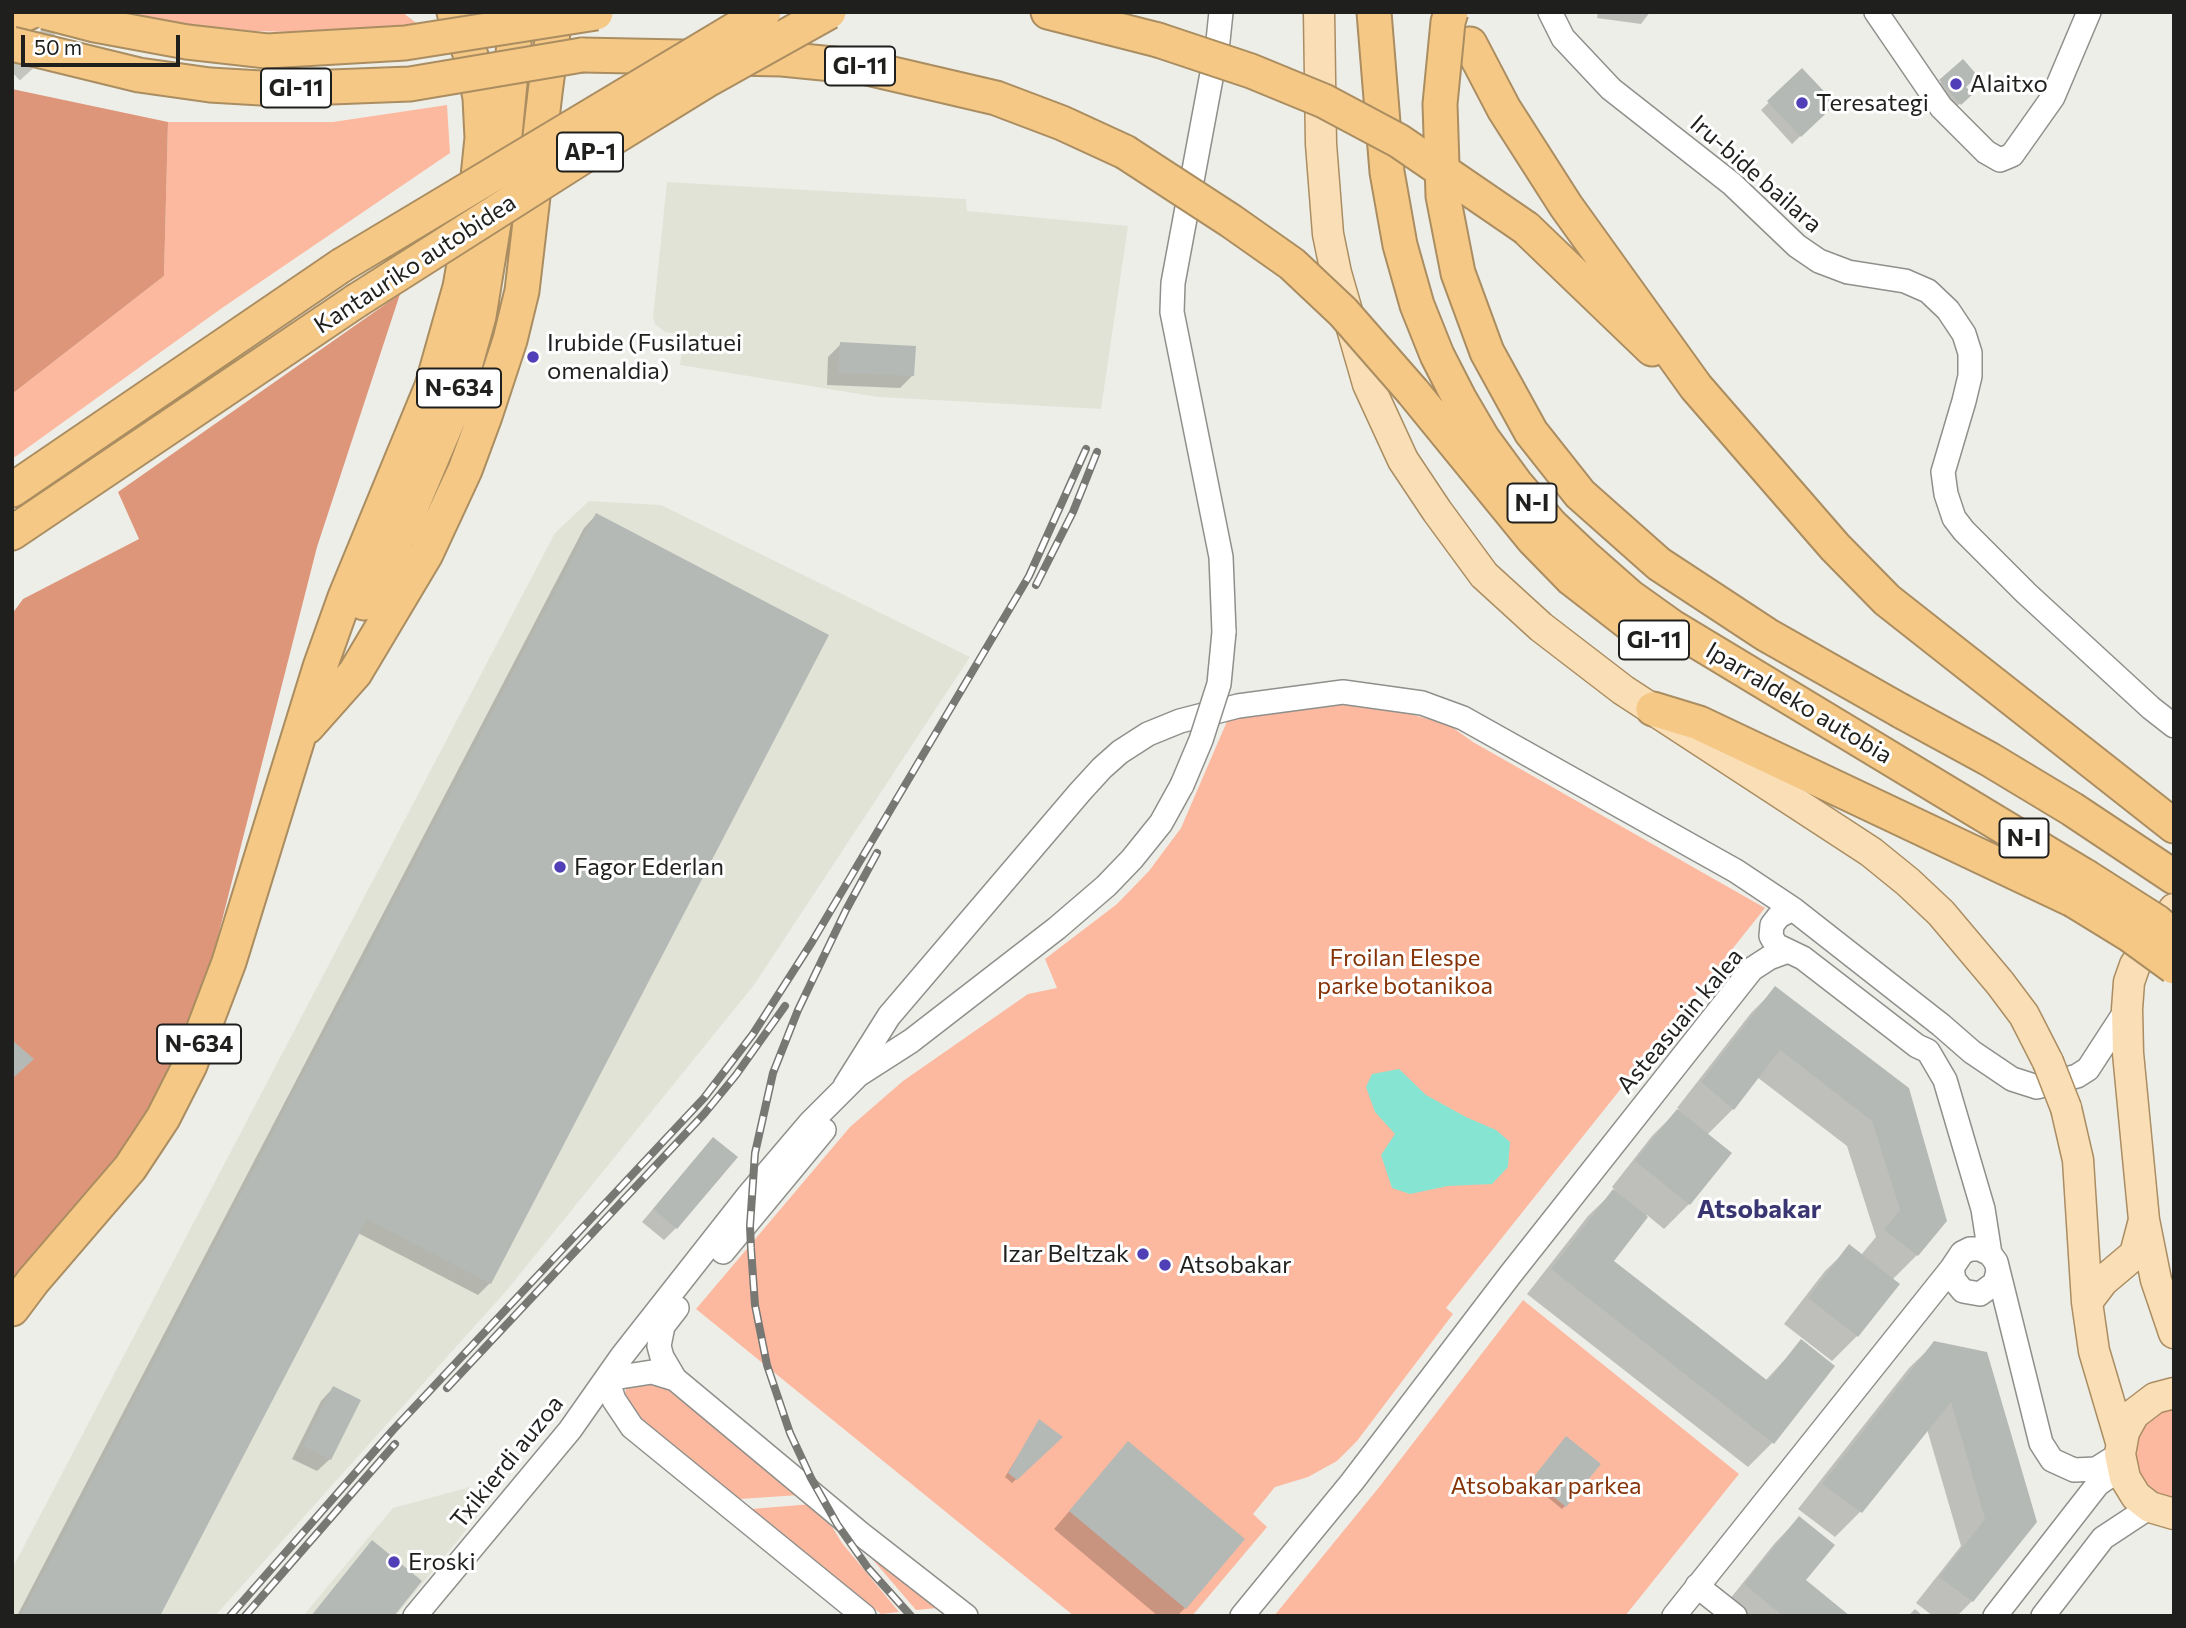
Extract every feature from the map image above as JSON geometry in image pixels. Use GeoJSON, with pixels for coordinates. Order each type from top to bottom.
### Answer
{"type":"FeatureCollection","features":[{"type":"Feature","properties":{"kind":"highway"},"geometry":{"type":"LineString","coordinates":[[12,20],[30,12]]}},
{"type":"Feature","properties":{"kind":"highway","name":"GI-11"},"geometry":{"type":"LineString","coordinates":[[45,12],[174,40],[267,51],[405,43],[598,12]]}},
{"type":"Feature","properties":{"kind":"highway"},"geometry":{"type":"LineString","coordinates":[[433,12],[449,37],[465,89],[469,115],[468,243]]}},
{"type":"Feature","properties":{"kind":"highway"},"geometry":{"type":"LineString","coordinates":[[301,734],[320,667],[341,608],[432,386],[460,288],[477,196],[482,138],[481,98],[473,61],[454,12]]}},
{"type":"Feature","properties":{"kind":"highway","name":"N-634"},"geometry":{"type":"LineString","coordinates":[[12,1309],[130,1168],[177,1092],[202,1037],[229,962],[301,734],[405,522],[454,406],[478,316],[491,245],[500,186],[517,12]]}},
{"type":"Feature","properties":{"kind":"highway"},"geometry":{"type":"LineString","coordinates":[[301,734],[355,673],[426,554],[465,470],[485,416],[510,340],[522,291],[546,80],[553,32],[559,12]]}},
{"type":"Feature","properties":{"kind":"highway","name":"Kantauriko autobidea"},"geometry":{"type":"LineString","coordinates":[[12,490],[342,265],[764,12]]}},
{"type":"Feature","properties":{"kind":"highway","name":"Kantauriko autobidea"},"geometry":{"type":"LineString","coordinates":[[12,533],[356,301],[709,79],[829,12]]}},
{"type":"Feature","properties":{"kind":"highway"},"geometry":{"type":"LineString","coordinates":[[1048,12],[1158,40],[1251,71],[1324,102],[1399,141],[1526,228],[1640,339],[1696,387]]}},
{"type":"Feature","properties":{"kind":"highway","name":"Iparraldeko autobia"},"geometry":{"type":"LineString","coordinates":[[1374,12],[1387,172],[1400,245],[1417,305],[1437,355],[1483,439],[1551,525],[1629,596],[1671,626],[1962,801],[2079,888],[2157,922],[2174,937]]}},
{"type":"Feature","properties":{"kind":"highway","name":"Iparraldeko autobia"},"geometry":{"type":"LineString","coordinates":[[1451,12],[1440,104],[1443,196],[1458,273],[1486,352],[1531,432],[1580,494],[1659,564],[1767,635],[1989,759],[2113,835],[2174,877]]}},
{"type":"Feature","properties":{"kind":"highway","name":"GI-11"},"geometry":{"type":"LineString","coordinates":[[12,44],[139,75],[210,85],[278,89],[410,84],[582,55],[782,59],[863,67],[996,98],[1062,123],[1125,152],[1292,264],[1343,312],[1413,392],[1533,540],[1572,579],[1638,630],[1754,698],[1962,801]]}},
{"type":"Feature","properties":{"kind":"highway"},"geometry":{"type":"LineString","coordinates":[[1470,44],[1504,109],[1566,206],[1696,387],[1835,547],[1887,600],[2174,826]]}},
{"type":"Feature","properties":{"kind":"highway"},"geometry":{"type":"LineString","coordinates":[[1653,709],[1699,723],[2079,888],[2130,934],[2174,967]]}},
{"type":"Feature","properties":{"kind":"main road"},"geometry":{"type":"LineString","coordinates":[[1319,12],[1321,144],[1328,234],[1336,273],[1368,384],[1402,460],[1484,575],[1541,627],[1623,690],[1871,852],[1941,913],[2024,1015],[2048,1062],[2066,1108],[2078,1160],[2087,1302],[2094,1351],[2125,1478],[2136,1496],[2162,1511]]}},
{"type":"Feature","properties":{"kind":"main road"},"geometry":{"type":"LineString","coordinates":[[2174,909],[2135,965],[2129,982],[2127,1010],[2128,1053],[2144,1220],[2157,1280],[2174,1333]]}},
{"type":"Feature","properties":{"kind":"main road"},"geometry":{"type":"LineString","coordinates":[[2087,1302],[2103,1281],[2135,1254],[2144,1220]]}},
{"type":"Feature","properties":{"kind":"main road"},"geometry":{"type":"LineString","coordinates":[[2121,1455],[2124,1432],[2134,1414],[2155,1398],[2174,1393]]}},
{"type":"Feature","properties":{"kind":"street"},"geometry":{"type":"LineString","coordinates":[[845,1086],[875,1062],[911,1041],[1057,928],[1106,886],[1161,824],[1182,785],[1201,740],[1219,684],[1224,632],[1221,557],[1172,312],[1172,283],[1218,41],[1221,12]]}},
{"type":"Feature","properties":{"kind":"street","name":"Iru-bide bailara"},"geometry":{"type":"LineString","coordinates":[[1550,12],[1563,38],[1611,89],[1732,184],[1797,246],[1819,261],[1848,272],[1905,281],[1928,291],[1948,310],[1964,334],[1970,353],[1970,376],[1943,472],[1946,494],[1954,518],[2026,593],[2174,726]]}},
{"type":"Feature","properties":{"kind":"street"},"geometry":{"type":"LineString","coordinates":[[1876,12],[1941,107],[1986,152],[2000,160],[2012,155],[2029,135],[2053,97],[2089,12]]}},
{"type":"Feature","properties":{"kind":"street"},"geometry":{"type":"LineString","coordinates":[[845,1086],[889,1016],[1102,768],[1148,734],[1180,721],[1238,706],[1343,692],[1422,703],[1463,718],[1736,872],[1793,909],[1972,1052],[2012,1079],[2037,1087],[2077,1076],[2088,1069],[2127,1010]]}},
{"type":"Feature","properties":{"kind":"street"},"geometry":{"type":"LineString","coordinates":[[1793,909],[1779,916],[1772,925],[1772,936],[1776,945],[1803,958],[1917,1046],[1928,1051],[1945,1080],[1983,1214],[1986,1258],[2042,1443],[2052,1460],[2074,1470],[2096,1469],[2121,1455]]}},
{"type":"Feature","properties":{"kind":"street","name":"Asteasuain kalea"},"geometry":{"type":"LineString","coordinates":[[1242,1616],[1352,1482],[1510,1275],[1752,969],[1769,958],[1788,951]]}},
{"type":"Feature","properties":{"kind":"street"},"geometry":{"type":"LineString","coordinates":[[1928,1051],[1942,1038],[1941,1025]]}},
{"type":"Feature","properties":{"kind":"street"},"geometry":{"type":"LineString","coordinates":[[911,1041],[895,1062],[827,1126],[668,1319],[663,1326],[659,1346],[675,1379],[966,1616]]}},
{"type":"Feature","properties":{"kind":"street","name":"Txikierdi auzoa"},"geometry":{"type":"LineString","coordinates":[[415,1616],[570,1430],[747,1197],[845,1086]]}},
{"type":"Feature","properties":{"kind":"street"},"geometry":{"type":"LineString","coordinates":[[1952,1268],[1958,1287],[1972,1294],[1980,1294],[1994,1283],[1986,1258]]}},
{"type":"Feature","properties":{"kind":"street"},"geometry":{"type":"LineString","coordinates":[[1674,1616],[1952,1268],[1956,1259],[1986,1258]]}},
{"type":"Feature","properties":{"kind":"street"},"geometry":{"type":"LineString","coordinates":[[675,1379],[652,1372],[607,1378],[614,1400],[632,1427],[864,1616]]}},
{"type":"Feature","properties":{"kind":"street"},"geometry":{"type":"LineString","coordinates":[[1995,1616],[2121,1455]]}},
{"type":"Feature","properties":{"kind":"street"},"geometry":{"type":"LineString","coordinates":[[2043,1616],[2103,1538],[2162,1511]]}},
{"type":"Feature","properties":{"kind":"street"},"geometry":{"type":"LineString","coordinates":[[1697,1586],[1735,1616]]}},
{"type":"Feature","properties":{"kind":"shaded area"},"geometry":{"type":"Polygon","coordinates":[[[12,89],[168,122],[164,276],[12,394],[12,89]]]}},
{"type":"Feature","properties":{"kind":"shaded area"},"geometry":{"type":"Polygon","coordinates":[[[667,182],[966,199],[967,211],[1128,226],[1101,409],[878,397],[680,365],[684,335],[665,332],[655,324],[653,318],[667,182]]]}},
{"type":"Feature","properties":{"kind":"shaded area"},"geometry":{"type":"Polygon","coordinates":[[[400,294],[317,547],[202,999],[160,1098],[114,1163],[12,1281],[12,614],[23,599],[139,539],[118,492],[400,294]]]}},
{"type":"Feature","properties":{"kind":"shaded area","name":"Fagor Ederlan"},"geometry":{"type":"Polygon","coordinates":[[[589,501],[661,505],[970,657],[754,985],[507,1290],[215,1616],[12,1616],[12,1569],[555,533],[589,501]]]}},
{"type":"Feature","properties":{"kind":"shaded area"},"geometry":{"type":"Polygon","coordinates":[[[1399,1069],[1426,1095],[1496,1130],[1510,1142],[1508,1167],[1492,1184],[1448,1186],[1410,1194],[1392,1188],[1381,1155],[1395,1134],[1375,1112],[1366,1087],[1372,1074],[1399,1069]]]}},
{"type":"Feature","properties":{"kind":"shaded area","name":"Eroski"},"geometry":{"type":"Polygon","coordinates":[[[470,1487],[489,1502],[396,1616],[303,1616],[393,1508],[470,1487]]]}},
{"type":"Feature","properties":{"kind":"green space"},"geometry":{"type":"Polygon","coordinates":[[[132,12],[402,12],[419,25],[367,34],[254,31],[154,21],[132,12]]]}},
{"type":"Feature","properties":{"kind":"green space"},"geometry":{"type":"Polygon","coordinates":[[[447,105],[450,153],[222,308],[12,459],[12,394],[164,276],[168,122],[333,122],[447,105]]]}},
{"type":"Feature","properties":{"kind":"green space","name":"Froilan Elespe parke botanikoa"},"geometry":{"type":"Polygon","coordinates":[[[1307,705],[1389,708],[1449,725],[1473,742],[1765,908],[1446,1308],[1453,1314],[1357,1441],[1337,1461],[1308,1477],[1275,1487],[1253,1514],[1267,1527],[1192,1616],[1074,1616],[696,1309],[850,1127],[903,1081],[1028,994],[1057,988],[1045,959],[1117,904],[1149,871],[1181,828],[1228,719],[1307,705]]]}},
{"type":"Feature","properties":{"kind":"green space","name":"Atsobakar parkea"},"geometry":{"type":"Polygon","coordinates":[[[1523,1300],[1739,1474],[1625,1616],[1274,1616],[1380,1486],[1523,1300]]]}},
{"type":"Feature","properties":{"kind":"green space"},"geometry":{"type":"Polygon","coordinates":[[[650,1382],[662,1385],[799,1495],[740,1499],[633,1414],[625,1394],[626,1388],[650,1382]]]}},
{"type":"Feature","properties":{"kind":"green space"},"geometry":{"type":"Polygon","coordinates":[[[2174,1407],[2174,1498],[2161,1495],[2144,1481],[2134,1456],[2136,1441],[2143,1426],[2157,1413],[2174,1407]]]}},
{"type":"Feature","properties":{"kind":"green space"},"geometry":{"type":"Polygon","coordinates":[[[812,1504],[825,1515],[842,1543],[899,1612],[881,1614],[751,1509],[812,1504]]]}},
{"type":"Feature","properties":{"kind":"green space"},"geometry":{"type":"Polygon","coordinates":[[[862,1547],[872,1555],[937,1608],[916,1610],[862,1547]]]}},
{"type":"Feature","properties":{"kind":"building","name":"Alaitxo"},"geometry":{"type":"Polygon","coordinates":[[[1963,59],[1978,76],[1966,87],[1973,94],[1961,105],[1939,80],[1963,59]]]}},
{"type":"Feature","properties":{"kind":"building","name":"Teresategi"},"geometry":{"type":"Polygon","coordinates":[[[1802,68],[1836,104],[1801,137],[1767,101],[1802,68]]]}},
{"type":"Feature","properties":{"kind":"building"},"geometry":{"type":"Polygon","coordinates":[[[840,342],[916,346],[914,376],[838,373],[840,342]]]}},
{"type":"Feature","properties":{"kind":"building","name":"Fagor Ederlan"},"geometry":{"type":"Polygon","coordinates":[[[596,513],[829,635],[587,1100],[491,1284],[367,1219],[160,1616],[21,1616],[596,513]]]}},
{"type":"Feature","properties":{"kind":"building"},"geometry":{"type":"Polygon","coordinates":[[[1775,986],[1909,1088],[1947,1221],[1918,1256],[1884,1230],[1900,1210],[1872,1121],[1780,1050],[1734,1110],[1701,1082],[1775,986]]]}},
{"type":"Feature","properties":{"kind":"building"},"geometry":{"type":"Polygon","coordinates":[[[12,1040],[34,1059],[12,1079],[12,1040]]]}},
{"type":"Feature","properties":{"kind":"building"},"geometry":{"type":"Polygon","coordinates":[[[1677,1109],[1732,1153],[1690,1205],[1635,1161],[1677,1109]]]}},
{"type":"Feature","properties":{"kind":"building"},"geometry":{"type":"Polygon","coordinates":[[[713,1137],[738,1157],[677,1229],[653,1209],[713,1137]]]}},
{"type":"Feature","properties":{"kind":"building"},"geometry":{"type":"Polygon","coordinates":[[[1613,1189],[1648,1217],[1614,1261],[1768,1381],[1801,1339],[1835,1366],[1774,1444],[1551,1269],[1613,1189]]]}},
{"type":"Feature","properties":{"kind":"building"},"geometry":{"type":"Polygon","coordinates":[[[1849,1244],[1900,1284],[1858,1337],[1808,1298],[1849,1244]]]}},
{"type":"Feature","properties":{"kind":"building"},"geometry":{"type":"Polygon","coordinates":[[[1934,1341],[1987,1352],[2037,1522],[1973,1602],[1939,1577],[1985,1519],[1951,1402],[1862,1513],[1822,1484],[1934,1341]]]}},
{"type":"Feature","properties":{"kind":"building"},"geometry":{"type":"Polygon","coordinates":[[[333,1386],[361,1400],[331,1460],[303,1446],[333,1386]]]}},
{"type":"Feature","properties":{"kind":"building"},"geometry":{"type":"Polygon","coordinates":[[[1039,1419],[1063,1437],[1017,1480],[1008,1473],[1039,1419]]]}},
{"type":"Feature","properties":{"kind":"building"},"geometry":{"type":"Polygon","coordinates":[[[1566,1436],[1601,1464],[1566,1507],[1532,1479],[1566,1436]]]}},
{"type":"Feature","properties":{"kind":"building"},"geometry":{"type":"Polygon","coordinates":[[[1128,1441],[1245,1539],[1186,1609],[1069,1511],[1128,1441]]]}},
{"type":"Feature","properties":{"kind":"building"},"geometry":{"type":"Polygon","coordinates":[[[1799,1516],[1835,1545],[1806,1580],[1850,1616],[1783,1616],[1744,1584],[1799,1516]]]}},
{"type":"Feature","properties":{"kind":"building"},"geometry":{"type":"Polygon","coordinates":[[[372,1540],[422,1581],[394,1616],[311,1616],[372,1540]]]}},
{"type":"Feature","properties":{"kind":"tunnel"},"geometry":{"type":"LineString","coordinates":[[12,72],[77,13]]}},
{"type":"Feature","properties":{"kind":"railway"},"geometry":{"type":"LineString","coordinates":[[230,1616],[393,1430],[704,1098],[753,1034],[812,942],[1029,576],[1086,449]]}},
{"type":"Feature","properties":{"kind":"railway"},"geometry":{"type":"LineString","coordinates":[[1036,585],[1073,512],[1097,452]]}},
{"type":"Feature","properties":{"kind":"railway"},"geometry":{"type":"LineString","coordinates":[[877,853],[798,1010],[773,1073],[755,1153],[750,1226],[755,1305],[767,1365],[790,1433],[837,1524],[868,1568],[911,1616]]}},
{"type":"Feature","properties":{"kind":"railway"},"geometry":{"type":"LineString","coordinates":[[447,1388],[704,1114],[736,1075],[785,1006]]}},
{"type":"Feature","properties":{"kind":"railway"},"geometry":{"type":"LineString","coordinates":[[245,1616],[395,1444]]}},
{"type":"Feature","properties":{"kind":"place","name":"Alaitxo"},"geometry":{"type":"Point","coordinates":[1956,84]}},
{"type":"Feature","properties":{"kind":"place","name":"Teresategi"},"geometry":{"type":"Point","coordinates":[1802,103]}},
{"type":"Feature","properties":{"kind":"place","name":"Irubide (Fusilatuei omenaldia)"},"geometry":{"type":"Point","coordinates":[533,357]}},
{"type":"Feature","properties":{"kind":"place","name":"Fagor Ederlan"},"geometry":{"type":"Point","coordinates":[560,867]}},
{"type":"Feature","properties":{"kind":"place","name":"Izar Beltzak"},"geometry":{"type":"Point","coordinates":[1143,1254]}},
{"type":"Feature","properties":{"kind":"place","name":"Atsobakar"},"geometry":{"type":"Point","coordinates":[1165,1265]}},
{"type":"Feature","properties":{"kind":"place","name":"Eroski"},"geometry":{"type":"Point","coordinates":[394,1562]}},
{"type":"Feature","properties":{"kind":"district","name":"Atsobakar"},"geometry":{"type":"Point","coordinates":[1759,1209]}}]}
